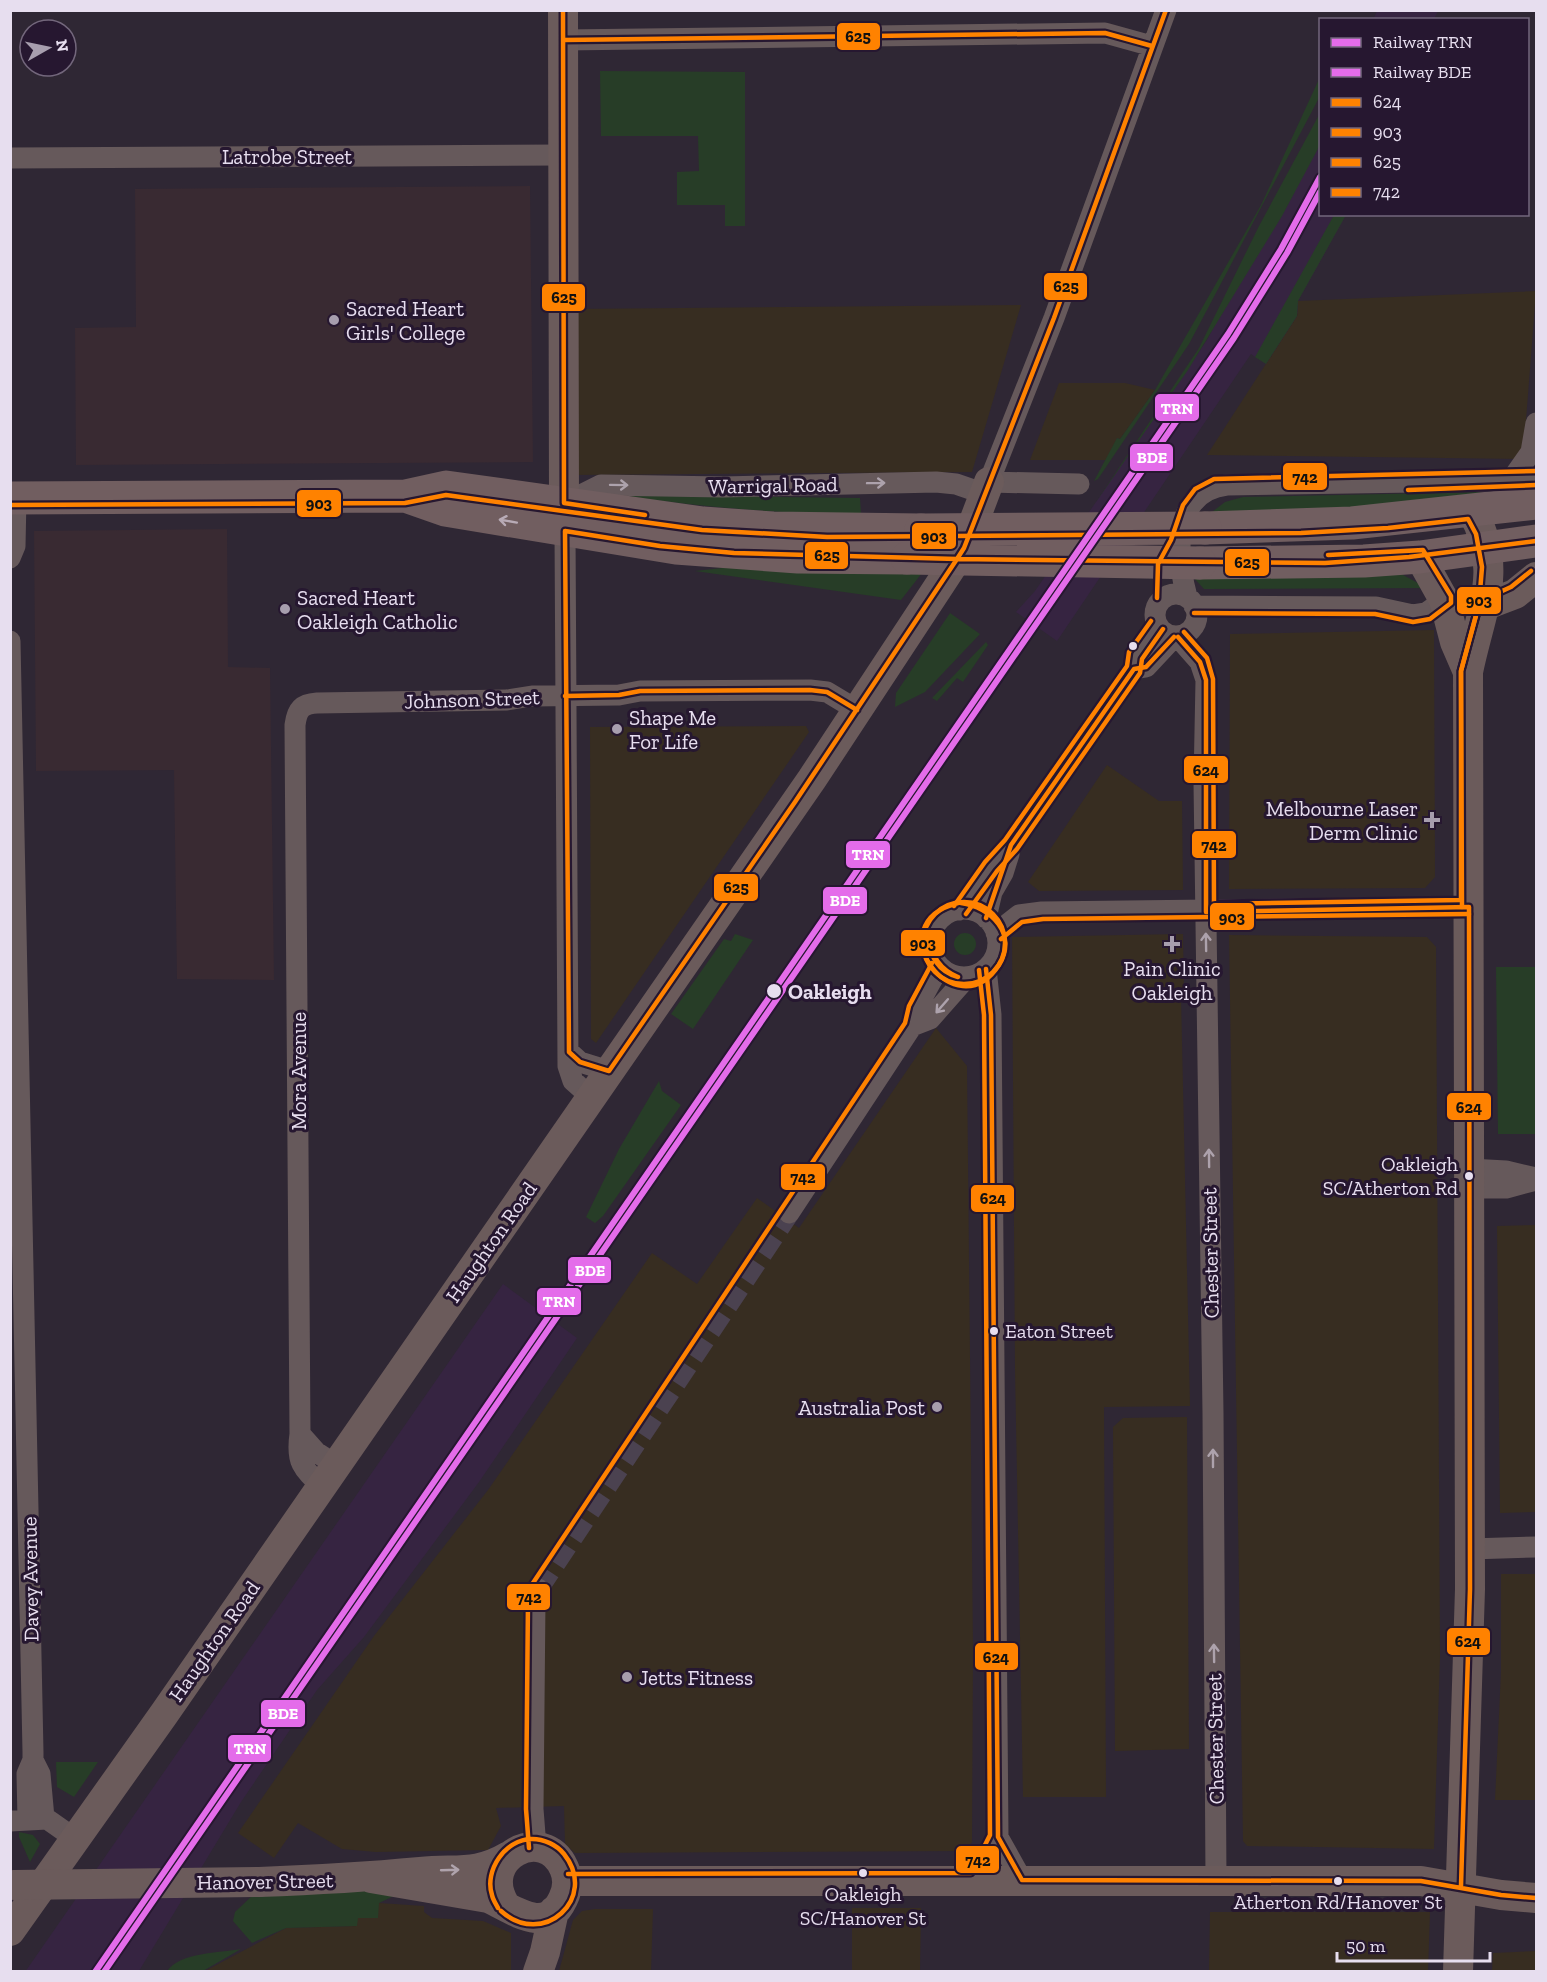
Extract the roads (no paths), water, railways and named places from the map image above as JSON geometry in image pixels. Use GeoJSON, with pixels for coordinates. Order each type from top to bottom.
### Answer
{"type":"FeatureCollection","features":[{"type":"Feature","properties":{"kind":"highway","name":"Warrigal Road"},"geometry":{"type":"LineString","coordinates":[[13,498],[405,496],[445,510],[782,528],[914,544],[1195,545],[1352,523],[1536,503]]}},
{"type":"Feature","properties":{"kind":"highway","name":"Warrigal Road"},"geometry":{"type":"LineString","coordinates":[[1195,545],[1308,563],[1420,557],[1536,541]]}},
{"type":"Feature","properties":{"kind":"street"},"geometry":{"type":"LineString","coordinates":[[563,10],[568,1066],[573,1081],[591,1097]]}},
{"type":"Feature","properties":{"kind":"street"},"geometry":{"type":"LineString","coordinates":[[987,488],[1058,307],[1166,10]]}},
{"type":"Feature","properties":{"kind":"street"},"geometry":{"type":"LineString","coordinates":[[564,40],[1105,33],[1152,46]]}},
{"type":"Feature","properties":{"kind":"street","name":"Latrobe Street"},"geometry":{"type":"LineString","coordinates":[[10,158],[563,155]]}},
{"type":"Feature","properties":{"kind":"street"},"geometry":{"type":"LineString","coordinates":[[1512,479],[1531,452],[1536,423]]}},
{"type":"Feature","properties":{"kind":"street"},"geometry":{"type":"LineString","coordinates":[[960,910],[991,866],[1011,845],[1134,669],[1135,656],[1170,633],[1194,624],[1191,602],[1180,571],[1195,545],[1190,506],[1203,492],[1216,486],[1536,478]]}},
{"type":"Feature","properties":{"kind":"street","name":"Warrigal Road"},"geometry":{"type":"LineString","coordinates":[[565,517],[601,484],[723,487],[936,482],[987,488],[1079,484]]}},
{"type":"Feature","properties":{"kind":"street","name":"Haughton Road"},"geometry":{"type":"LineString","coordinates":[[10,1931],[329,1475],[857,710],[964,548],[987,488]]}},
{"type":"Feature","properties":{"kind":"street"},"geometry":{"type":"LineString","coordinates":[[10,558],[15,546],[13,498]]}},
{"type":"Feature","properties":{"kind":"street"},"geometry":{"type":"LineString","coordinates":[[1458,1971],[1468,1714],[1470,1549],[1468,672],[1486,605],[1490,567],[1483,531],[1472,511]]}},
{"type":"Feature","properties":{"kind":"street"},"geometry":{"type":"LineString","coordinates":[[1170,633],[1156,611],[1164,598],[1163,583],[1168,558],[1195,545]]}},
{"type":"Feature","properties":{"kind":"street"},"geometry":{"type":"LineString","coordinates":[[1420,557],[1444,600],[1455,642],[1468,672]]}},
{"type":"Feature","properties":{"kind":"street"},"geometry":{"type":"LineString","coordinates":[[1486,605],[1515,594],[1536,577]]}},
{"type":"Feature","properties":{"kind":"street"},"geometry":{"type":"LineString","coordinates":[[1164,598],[1175,594],[1191,602],[1376,607],[1413,615],[1425,613],[1444,600]]}},
{"type":"Feature","properties":{"kind":"street","name":"Chester Street"},"geometry":{"type":"LineString","coordinates":[[1170,633],[1200,662],[1206,680],[1206,912],[1213,1413],[1216,1879]]}},
{"type":"Feature","properties":{"kind":"street","name":"Davey Avenue"},"geometry":{"type":"LineString","coordinates":[[10,641],[33,1760],[27,1774],[28,1820]]}},
{"type":"Feature","properties":{"kind":"street","name":"Johnson Street"},"geometry":{"type":"LineString","coordinates":[[299,709],[305,705],[317,704],[507,700],[532,696],[619,695],[640,691],[810,690],[827,692],[857,710]]}},
{"type":"Feature","properties":{"kind":"street","name":"Mora Avenue"},"geometry":{"type":"LineString","coordinates":[[299,709],[295,725],[300,1434],[316,1452],[329,1475]]}},
{"type":"Feature","properties":{"kind":"street"},"geometry":{"type":"LineString","coordinates":[[912,1026],[930,1019],[996,952],[991,925],[992,892],[1006,867],[1011,845]]}},
{"type":"Feature","properties":{"kind":"street"},"geometry":{"type":"LineString","coordinates":[[991,925],[1019,915],[1042,912],[1206,912],[1469,907]]}},
{"type":"Feature","properties":{"kind":"street"},"geometry":{"type":"LineString","coordinates":[[976,973],[947,973],[939,967],[933,957],[931,934],[944,915],[960,910],[969,910],[991,925]]}},
{"type":"Feature","properties":{"kind":"street"},"geometry":{"type":"LineString","coordinates":[[789,1214],[912,1026],[916,1009],[939,967]]}},
{"type":"Feature","properties":{"kind":"street"},"geometry":{"type":"LineString","coordinates":[[975,1880],[998,1837],[991,1015],[976,973]]}},
{"type":"Feature","properties":{"kind":"street"},"geometry":{"type":"LineString","coordinates":[[569,1052],[580,1062],[609,1071]]}},
{"type":"Feature","properties":{"kind":"street"},"geometry":{"type":"LineString","coordinates":[[1469,1179],[1506,1171],[1536,1179]]}},
{"type":"Feature","properties":{"kind":"street"},"geometry":{"type":"LineString","coordinates":[[1470,1549],[1536,1547]]}},
{"type":"Feature","properties":{"kind":"street"},"geometry":{"type":"LineString","coordinates":[[533,1971],[512,1910],[500,1896],[498,1875],[522,1852],[533,1809],[535,1600],[538,1589]]}},
{"type":"Feature","properties":{"kind":"street"},"geometry":{"type":"LineString","coordinates":[[28,1820],[74,1838]]}},
{"type":"Feature","properties":{"kind":"street"},"geometry":{"type":"LineString","coordinates":[[998,1837],[1022,1880]]}},
{"type":"Feature","properties":{"kind":"street"},"geometry":{"type":"LineString","coordinates":[[522,1852],[554,1855],[561,1862],[568,1881],[566,1892],[554,1911],[545,1952],[538,1971]]}},
{"type":"Feature","properties":{"kind":"street","name":"Hanover Street"},"geometry":{"type":"LineString","coordinates":[[12,1885],[259,1882],[371,1878],[422,1871],[489,1868],[522,1852]]}},
{"type":"Feature","properties":{"kind":"street","name":"Hanover Street"},"geometry":{"type":"LineString","coordinates":[[371,1878],[488,1898],[512,1910]]}},
{"type":"Feature","properties":{"kind":"street"},"geometry":{"type":"LineString","coordinates":[[568,1881],[1216,1879],[1421,1881],[1461,1886],[1501,1895],[1536,1898]]}},
{"type":"Feature","properties":{"kind":"street"},"geometry":{"type":"LineString","coordinates":[[512,1910],[531,1918],[554,1911]]}},
{"type":"Feature","properties":{"kind":"tunnel"},"geometry":{"type":"LineString","coordinates":[[538,1589],[789,1213]]}},
{"type":"Feature","properties":{"kind":"rail line","name":"TRN"},"geometry":{"type":"LineString","coordinates":[[95,1972],[1228,334],[1281,249],[1319,179]]}},
{"type":"Feature","properties":{"kind":"rail line","name":"BDE"},"geometry":{"type":"LineString","coordinates":[[104,1972],[1234,338],[1287,253],[1319,194]]}},
{"type":"Feature","properties":{"kind":"place","name":"Sacred Heart Girls' College"},"geometry":{"type":"Point","coordinates":[334,320]}},
{"type":"Feature","properties":{"kind":"place","name":"Sacred Heart Oakleigh Catholic"},"geometry":{"type":"Point","coordinates":[285,609]}},
{"type":"Feature","properties":{"kind":"place","name":"Shape Me For Life"},"geometry":{"type":"Point","coordinates":[617,729]}},
{"type":"Feature","properties":{"kind":"place","name":"Melbourne Laser Derm Clinic"},"geometry":{"type":"Point","coordinates":[1432,820]}},
{"type":"Feature","properties":{"kind":"place","name":"Pain Clinic Oakleigh"},"geometry":{"type":"Point","coordinates":[1172,944]}},
{"type":"Feature","properties":{"kind":"place","name":"Oakleigh"},"geometry":{"type":"Point","coordinates":[774,991]}},
{"type":"Feature","properties":{"kind":"place","name":"Oakleigh SC/Atherton Rd"},"geometry":{"type":"Point","coordinates":[1469,1176]}},
{"type":"Feature","properties":{"kind":"place","name":"Eaton Street"},"geometry":{"type":"Point","coordinates":[994,1331]}},
{"type":"Feature","properties":{"kind":"place","name":"Australia Post"},"geometry":{"type":"Point","coordinates":[937,1407]}},
{"type":"Feature","properties":{"kind":"place","name":"Jetts Fitness"},"geometry":{"type":"Point","coordinates":[627,1677]}},
{"type":"Feature","properties":{"kind":"place","name":"Oakleigh SC/Hanover St"},"geometry":{"type":"Point","coordinates":[863,1873]}},
{"type":"Feature","properties":{"kind":"place","name":"Atherton Rd/Hanover St"},"geometry":{"type":"Point","coordinates":[1338,1881]}}]}
